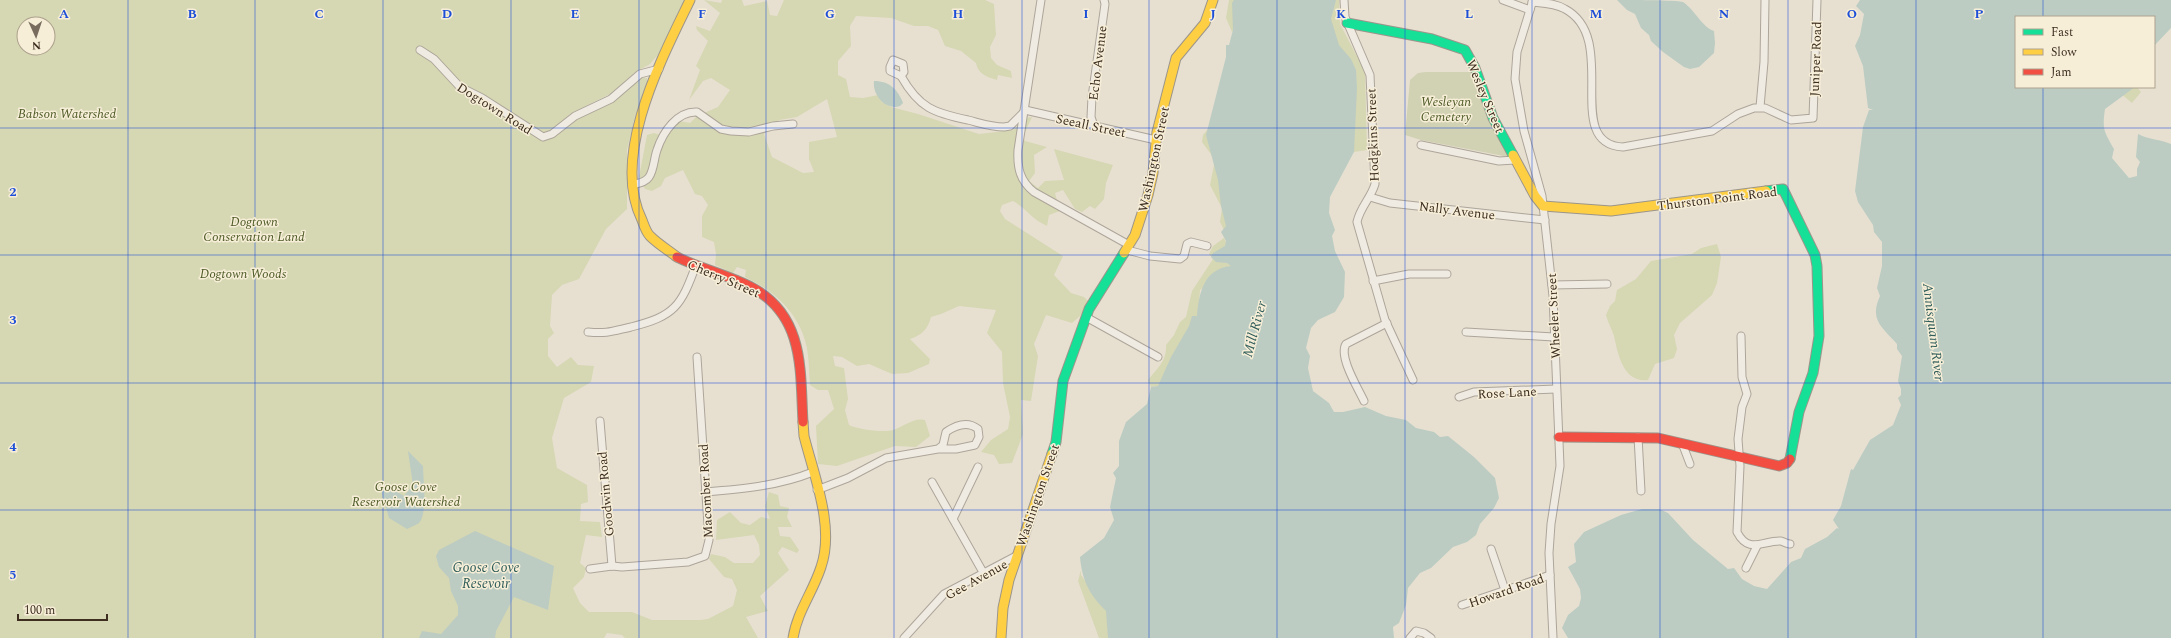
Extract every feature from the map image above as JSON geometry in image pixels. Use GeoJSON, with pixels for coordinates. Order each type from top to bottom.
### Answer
{"type":"FeatureCollection","features":[{"type":"Feature","properties":{"kind":"street","name":"Cherry Street"},"geometry":{"type":"LineString","coordinates":[[690,0],[646,99],[638,129],[632,185],[638,215],[644,229],[654,241],[677,257],[759,291],[777,306],[790,324],[799,352],[804,436],[826,526],[827,546],[818,577],[794,626],[794,638]]}},
{"type":"Feature","properties":{"kind":"street"},"geometry":{"type":"LineString","coordinates":[[1041,0],[1017,158],[1019,173],[1026,186],[1128,248],[1150,256],[1180,259],[1184,256],[1187,244],[1191,242],[1207,246]]}},
{"type":"Feature","properties":{"kind":"street","name":"Echo Avenue"},"geometry":{"type":"LineString","coordinates":[[1094,126],[1091,117],[1092,97],[1105,4],[1104,0]]}},
{"type":"Feature","properties":{"kind":"street","name":"Washington Street"},"geometry":{"type":"LineString","coordinates":[[1001,638],[1005,596],[1016,556],[1046,476],[1056,442],[1063,381],[1089,309],[1128,248],[1148,194],[1154,164],[1156,140],[1176,58],[1205,23],[1213,0]]}},
{"type":"Feature","properties":{"kind":"street","name":"Hodgkins Street"},"geometry":{"type":"LineString","coordinates":[[1344,0],[1347,23],[1369,69],[1370,75],[1375,184],[1370,197],[1362,207],[1357,222],[1387,323],[1413,380]]}},
{"type":"Feature","properties":{"kind":"street"},"geometry":{"type":"LineString","coordinates":[[1503,0],[1530,10]]}},
{"type":"Feature","properties":{"kind":"street"},"geometry":{"type":"LineString","coordinates":[[1533,1],[1552,4],[1565,9],[1574,16],[1585,32],[1592,59],[1593,122],[1599,134],[1610,144],[1617,147],[1706,133],[1718,128],[1746,110],[1760,107],[1764,62],[1765,0]]}},
{"type":"Feature","properties":{"kind":"street","name":"Juniper Road"},"geometry":{"type":"LineString","coordinates":[[1760,107],[1791,120],[1813,118],[1817,0]]}},
{"type":"Feature","properties":{"kind":"street","name":"Wheeler Street"},"geometry":{"type":"LineString","coordinates":[[1533,1],[1517,52],[1515,79],[1524,131],[1541,192],[1552,285],[1560,466],[1550,537],[1553,638]]}},
{"type":"Feature","properties":{"kind":"street","name":"Wesley Street"},"geometry":{"type":"LineString","coordinates":[[1347,23],[1424,37],[1460,46],[1465,50],[1474,68],[1494,118],[1535,196],[1543,206]]}},
{"type":"Feature","properties":{"kind":"street","name":"Dogtown Road"},"geometry":{"type":"LineString","coordinates":[[420,50],[434,59],[460,87],[482,98],[543,137],[552,134],[575,116],[611,100],[640,74],[659,68]]}},
{"type":"Feature","properties":{"kind":"street"},"geometry":{"type":"LineString","coordinates":[[901,76],[918,99],[943,115],[1004,127],[1016,121],[1025,110]]}},
{"type":"Feature","properties":{"kind":"street","name":"Seeall Street"},"geometry":{"type":"LineString","coordinates":[[1025,110],[1156,140]]}},
{"type":"Feature","properties":{"kind":"street"},"geometry":{"type":"LineString","coordinates":[[632,185],[642,183],[649,177],[657,149],[664,136],[671,125],[683,114],[697,112],[721,129],[736,132],[749,132],[773,126],[793,124]]}},
{"type":"Feature","properties":{"kind":"street"},"geometry":{"type":"LineString","coordinates":[[1421,145],[1499,160],[1515,160]]}},
{"type":"Feature","properties":{"kind":"street","name":"Thurston Point Road"},"geometry":{"type":"LineString","coordinates":[[1543,206],[1611,211],[1782,189],[1816,255],[1819,336],[1813,373],[1799,412],[1790,458],[1787,463],[1779,466],[1738,455],[1658,438],[1559,437]]}},
{"type":"Feature","properties":{"kind":"street","name":"Nally Avenue"},"geometry":{"type":"LineString","coordinates":[[1370,197],[1390,203],[1545,220]]}},
{"type":"Feature","properties":{"kind":"street"},"geometry":{"type":"LineString","coordinates":[[588,332],[606,334],[663,316],[672,310],[682,299],[696,265]]}},
{"type":"Feature","properties":{"kind":"street"},"geometry":{"type":"LineString","coordinates":[[1374,281],[1409,274],[1447,274]]}},
{"type":"Feature","properties":{"kind":"street"},"geometry":{"type":"LineString","coordinates":[[1552,285],[1607,284]]}},
{"type":"Feature","properties":{"kind":"street"},"geometry":{"type":"LineString","coordinates":[[1086,317],[1158,357]]}},
{"type":"Feature","properties":{"kind":"street"},"geometry":{"type":"LineString","coordinates":[[1364,401],[1345,360],[1343,353],[1344,347],[1346,344],[1387,323]]}},
{"type":"Feature","properties":{"kind":"street"},"geometry":{"type":"LineString","coordinates":[[1466,332],[1554,337]]}},
{"type":"Feature","properties":{"kind":"street"},"geometry":{"type":"LineString","coordinates":[[1741,336],[1742,377],[1747,394],[1739,422],[1738,455],[1740,466],[1737,532],[1740,538],[1751,545],[1757,546],[1781,541],[1790,544]]}},
{"type":"Feature","properties":{"kind":"street","name":"Macomber Road"},"geometry":{"type":"LineString","coordinates":[[590,570],[612,566],[622,567],[688,562],[705,556],[709,540],[697,357]]}},
{"type":"Feature","properties":{"kind":"street","name":"Rose Lane"},"geometry":{"type":"LineString","coordinates":[[1459,397],[1474,392],[1556,389]]}},
{"type":"Feature","properties":{"kind":"street","name":"Goodwin Road"},"geometry":{"type":"LineString","coordinates":[[600,421],[612,566]]}},
{"type":"Feature","properties":{"kind":"street"},"geometry":{"type":"LineString","coordinates":[[817,490],[848,478],[886,458],[938,449],[956,449],[975,445],[979,437],[978,429],[967,424],[951,429],[946,432],[943,445],[938,449]]}},
{"type":"Feature","properties":{"kind":"street"},"geometry":{"type":"LineString","coordinates":[[1638,437],[1641,492]]}},
{"type":"Feature","properties":{"kind":"street"},"geometry":{"type":"LineString","coordinates":[[1682,443],[1690,464]]}},
{"type":"Feature","properties":{"kind":"street"},"geometry":{"type":"LineString","coordinates":[[953,519],[978,467]]}},
{"type":"Feature","properties":{"kind":"street"},"geometry":{"type":"LineString","coordinates":[[705,492],[790,481],[813,472]]}},
{"type":"Feature","properties":{"kind":"street"},"geometry":{"type":"LineString","coordinates":[[932,482],[984,574]]}},
{"type":"Feature","properties":{"kind":"street"},"geometry":{"type":"LineString","coordinates":[[1746,568],[1757,546]]}},
{"type":"Feature","properties":{"kind":"street"},"geometry":{"type":"LineString","coordinates":[[1491,549],[1505,590]]}},
{"type":"Feature","properties":{"kind":"street","name":"Gee Avenue"},"geometry":{"type":"LineString","coordinates":[[904,638],[944,594],[1016,556]]}},
{"type":"Feature","properties":{"kind":"street","name":"Howard Road"},"geometry":{"type":"LineString","coordinates":[[1462,605],[1550,575]]}},
{"type":"Feature","properties":{"kind":"street"},"geometry":{"type":"LineString","coordinates":[[1410,638],[1416,632],[1420,632],[1431,638]]}},
{"type":"Feature","properties":{"kind":"green space","name":"Dogtown Woods"},"geometry":{"type":"Polygon","coordinates":[[[0,0],[685,0],[662,50],[650,64],[634,73],[614,92],[570,114],[558,126],[545,133],[541,132],[538,138],[542,140],[555,136],[576,120],[615,99],[641,78],[647,78],[647,83],[635,116],[627,150],[627,209],[606,229],[579,279],[562,285],[552,295],[550,326],[554,333],[548,339],[548,356],[557,367],[571,357],[578,365],[594,366],[591,382],[564,398],[552,438],[557,468],[587,485],[588,502],[581,504],[580,521],[600,522],[602,537],[586,535],[580,563],[586,568],[584,577],[573,588],[580,603],[589,612],[632,612],[652,620],[708,619],[733,606],[737,590],[732,579],[724,577],[709,559],[711,554],[725,557],[734,563],[753,563],[760,555],[759,545],[754,535],[716,540],[717,520],[730,512],[741,523],[750,525],[761,517],[770,519],[765,506],[769,492],[778,495],[780,506],[789,508],[787,517],[792,527],[778,527],[780,536],[790,537],[799,550],[797,553],[782,547],[778,553],[789,570],[760,596],[768,611],[746,617],[758,638],[625,638],[622,635],[607,633],[604,638],[0,638],[0,0]]]}},
{"type":"Feature","properties":{"kind":"green space"},"geometry":{"type":"Polygon","coordinates":[[[704,0],[721,3],[722,0],[742,0],[744,6],[767,1],[770,15],[777,16],[784,0],[985,0],[994,4],[996,35],[990,47],[991,58],[997,65],[1011,71],[1012,78],[998,75],[997,80],[990,78],[981,72],[976,63],[961,51],[945,46],[938,30],[928,26],[914,26],[891,18],[856,16],[850,26],[851,46],[838,61],[838,75],[846,79],[850,97],[863,98],[878,95],[882,102],[891,107],[918,114],[979,134],[1013,130],[1025,118],[1032,117],[1023,137],[1025,141],[1047,147],[1034,155],[1035,173],[1029,181],[1038,188],[1045,181],[1064,180],[1054,149],[1113,165],[1106,183],[1104,199],[1095,209],[1090,206],[1082,212],[1075,209],[1063,190],[1055,193],[1060,211],[1049,215],[1047,226],[1013,201],[1002,205],[1000,211],[1005,219],[1063,256],[1054,275],[1071,293],[1084,297],[1088,301],[1080,316],[1072,323],[1046,315],[1034,344],[1038,356],[1031,401],[1021,400],[1023,434],[1012,463],[999,464],[994,455],[981,452],[991,440],[1008,429],[1010,417],[1003,383],[1002,352],[987,333],[996,310],[959,306],[931,317],[924,331],[918,336],[910,339],[930,359],[929,364],[908,373],[892,374],[869,364],[857,366],[842,357],[833,356],[835,366],[844,368],[848,399],[845,410],[849,425],[870,430],[889,431],[921,419],[925,420],[930,436],[916,447],[895,446],[837,466],[818,464],[816,426],[834,409],[828,390],[818,390],[810,385],[807,348],[799,325],[785,305],[776,297],[766,289],[745,277],[746,270],[737,267],[733,273],[715,265],[716,254],[714,242],[702,237],[702,216],[708,205],[702,196],[695,194],[683,170],[665,178],[661,186],[652,191],[645,189],[639,177],[647,135],[654,133],[667,137],[669,132],[679,121],[690,123],[697,116],[718,107],[730,90],[711,78],[703,81],[689,100],[700,70],[696,66],[708,41],[697,30],[696,26],[710,31],[720,13],[704,0]],[[827,99],[797,117],[779,120],[764,134],[772,157],[803,173],[814,172],[809,159],[809,142],[837,137],[827,99]]]}},
{"type":"Feature","properties":{"kind":"green space"},"geometry":{"type":"Polygon","coordinates":[[[1229,0],[1234,0],[1237,27],[1232,32],[1226,18],[1229,0]]]}},
{"type":"Feature","properties":{"kind":"green space"},"geometry":{"type":"Polygon","coordinates":[[[1335,0],[1339,0],[1340,24],[1365,72],[1367,150],[1354,152],[1324,43],[1335,0]]]}},
{"type":"Feature","properties":{"kind":"green space","name":"Wesleyan Cemetery"},"geometry":{"type":"Polygon","coordinates":[[[1472,72],[1509,157],[1421,140],[1405,135],[1410,80],[1418,73],[1472,72]]]}},
{"type":"Feature","properties":{"kind":"green space"},"geometry":{"type":"Polygon","coordinates":[[[2114,88],[2138,88],[2141,92],[2132,103],[2114,88]]]}},
{"type":"Feature","properties":{"kind":"green space"},"geometry":{"type":"Polygon","coordinates":[[[1209,128],[1233,221],[1224,230],[1220,222],[1222,208],[1210,185],[1214,165],[1213,157],[1202,142],[1203,135],[1209,128]]]}},
{"type":"Feature","properties":{"kind":"green space"},"geometry":{"type":"Polygon","coordinates":[[[1224,238],[1227,244],[1232,266],[1200,290],[1198,317],[1159,386],[1151,387],[1148,380],[1163,360],[1166,345],[1174,335],[1180,322],[1186,317],[1192,291],[1213,259],[1209,254],[1213,246],[1224,238]]]}},
{"type":"Feature","properties":{"kind":"green space"},"geometry":{"type":"Polygon","coordinates":[[[1717,244],[1721,257],[1717,283],[1712,295],[1680,323],[1674,335],[1677,349],[1674,358],[1655,364],[1648,380],[1640,380],[1633,377],[1623,366],[1606,315],[1610,306],[1615,301],[1617,290],[1636,279],[1651,261],[1692,254],[1701,248],[1717,244]]]}},
{"type":"Feature","properties":{"kind":"green space"},"geometry":{"type":"Polygon","coordinates":[[[1081,570],[1081,575],[1109,614],[1113,638],[1099,638],[1078,581],[1081,570]]]}},
{"type":"Feature","properties":{"kind":"water","name":"Mill River"},"geometry":{"type":"Polygon","coordinates":[[[1234,0],[1336,0],[1331,19],[1339,45],[1351,59],[1356,70],[1357,88],[1354,152],[1330,197],[1329,213],[1335,230],[1332,236],[1335,251],[1345,272],[1344,297],[1335,312],[1318,320],[1311,328],[1306,348],[1310,356],[1308,368],[1313,391],[1329,403],[1334,412],[1343,412],[1365,407],[1386,416],[1406,420],[1416,428],[1434,432],[1440,437],[1448,436],[1474,457],[1495,478],[1499,498],[1494,508],[1480,524],[1476,535],[1467,542],[1453,547],[1431,568],[1420,573],[1408,588],[1406,605],[1399,623],[1393,627],[1394,638],[1108,638],[1106,611],[1091,593],[1081,566],[1080,557],[1104,538],[1114,520],[1110,507],[1116,478],[1113,473],[1119,466],[1119,441],[1126,422],[1147,404],[1151,387],[1158,386],[1171,357],[1189,326],[1192,316],[1197,316],[1199,298],[1209,277],[1222,268],[1231,266],[1227,263],[1216,262],[1211,257],[1213,253],[1225,246],[1226,241],[1221,232],[1226,226],[1221,206],[1218,180],[1206,135],[1226,57],[1226,45],[1229,45],[1233,30],[1232,3],[1234,0]]]}},
{"type":"Feature","properties":{"kind":"water"},"geometry":{"type":"Polygon","coordinates":[[[1617,0],[1662,0],[1683,2],[1706,26],[1714,31],[1714,53],[1699,67],[1690,69],[1684,67],[1663,52],[1651,41],[1649,35],[1641,28],[1635,14],[1627,10],[1617,0]]]}},
{"type":"Feature","properties":{"kind":"water","name":"Annisquam River"},"geometry":{"type":"Polygon","coordinates":[[[1860,0],[2171,0],[2171,28],[2155,45],[2155,16],[2015,16],[2015,88],[2134,88],[2105,109],[2104,122],[2106,134],[2114,149],[2112,158],[2129,178],[2137,176],[2137,169],[2140,162],[2136,157],[2138,134],[2171,144],[2171,638],[1568,638],[1562,628],[1568,615],[1579,606],[1581,598],[1580,589],[1568,567],[1576,562],[1574,544],[1584,532],[1621,515],[1642,509],[1659,509],[1668,513],[1693,540],[1728,569],[1734,568],[1742,579],[1754,586],[1767,589],[1791,562],[1801,558],[1805,549],[1827,537],[1837,528],[1839,529],[1833,520],[1841,506],[1851,469],[1853,470],[1870,440],[1893,425],[1901,405],[1898,398],[1901,395],[1901,389],[1898,381],[1902,356],[1897,349],[1897,344],[1882,328],[1877,317],[1877,304],[1880,296],[1877,288],[1882,266],[1882,242],[1874,232],[1873,225],[1858,202],[1855,191],[1863,127],[1869,110],[1873,110],[1868,108],[1863,66],[1855,46],[1860,35],[1864,14],[1856,6],[1860,0]]]}},
{"type":"Feature","properties":{"kind":"water"},"geometry":{"type":"Polygon","coordinates":[[[874,81],[880,81],[893,87],[899,94],[903,103],[900,106],[895,107],[881,101],[875,92],[874,81]]]}},
{"type":"Feature","properties":{"kind":"water"},"geometry":{"type":"Polygon","coordinates":[[[408,451],[423,466],[424,504],[422,518],[419,523],[407,529],[389,518],[382,494],[384,484],[404,496],[413,485],[408,451]]]}},
{"type":"Feature","properties":{"kind":"water","name":"Goose Cove Resevoir"},"geometry":{"type":"Polygon","coordinates":[[[475,531],[554,566],[548,610],[514,597],[496,631],[495,638],[419,638],[422,631],[441,634],[458,615],[458,606],[451,591],[449,578],[439,567],[436,556],[439,550],[475,531]]]}},
{"type":"Feature","properties":{"kind":"traffic: fast"},"geometry":{"type":"LineString","coordinates":[[1347,23],[1432,39],[1465,50],[1475,68],[1493,118],[1513,155]]}},
{"type":"Feature","properties":{"kind":"traffic: fast"},"geometry":{"type":"LineString","coordinates":[[1766,191],[1783,189],[1815,255],[1817,266],[1819,336],[1813,373],[1799,412],[1790,459]]}},
{"type":"Feature","properties":{"kind":"traffic: fast"},"geometry":{"type":"LineString","coordinates":[[1052,454],[1056,442],[1063,381],[1089,309],[1124,253]]}},
{"type":"Feature","properties":{"kind":"traffic: slow"},"geometry":{"type":"LineString","coordinates":[[677,257],[653,239],[646,230],[634,195],[632,167],[636,138],[654,78],[690,0]]}},
{"type":"Feature","properties":{"kind":"traffic: slow"},"geometry":{"type":"LineString","coordinates":[[1124,253],[1135,235],[1148,195],[1153,173],[1157,132],[1176,58],[1205,23],[1213,0]]}},
{"type":"Feature","properties":{"kind":"traffic: slow"},"geometry":{"type":"LineString","coordinates":[[1513,155],[1535,196],[1543,206],[1611,211],[1766,191]]}},
{"type":"Feature","properties":{"kind":"traffic: slow"},"geometry":{"type":"LineString","coordinates":[[793,638],[798,619],[821,567],[825,552],[826,535],[822,502],[804,436],[803,422]]}},
{"type":"Feature","properties":{"kind":"traffic: slow"},"geometry":{"type":"LineString","coordinates":[[1001,638],[1003,608],[1009,580],[1052,454]]}},
{"type":"Feature","properties":{"kind":"traffic: jam"},"geometry":{"type":"LineString","coordinates":[[677,257],[753,288],[770,300],[782,314],[791,330],[800,365],[803,422]]}},
{"type":"Feature","properties":{"kind":"traffic: jam"},"geometry":{"type":"LineString","coordinates":[[1559,437],[1658,438],[1779,466],[1787,463],[1790,459]]}},
{"type":"Feature","properties":{"kind":"park label","name":"Babson Watershed"},"geometry":{"type":"Point","coordinates":[67,113]}},
{"type":"Feature","properties":{"kind":"park label","name":"Dogtown Conservation Land"},"geometry":{"type":"Point","coordinates":[254,228]}},
{"type":"Feature","properties":{"kind":"park label","name":"Goose Cove Reservoir Watershed"},"geometry":{"type":"Point","coordinates":[406,494]}}]}
